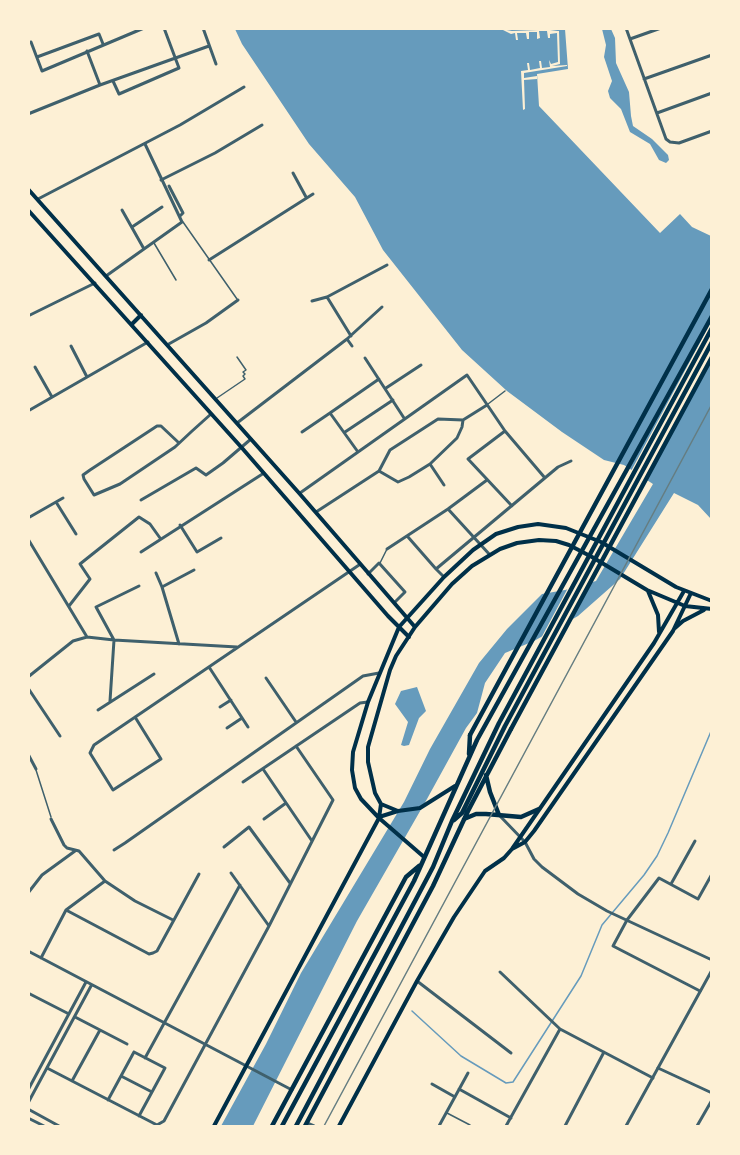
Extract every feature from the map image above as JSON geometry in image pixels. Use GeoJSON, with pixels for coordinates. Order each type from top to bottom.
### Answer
{"type":"FeatureCollection","features":[{"type":"Feature","properties":{"kind":"main road"},"geometry":{"type":"LineString","coordinates":[[28,189],[300,493],[406,619],[416,627]]}},
{"type":"Feature","properties":{"kind":"main road"},"geometry":{"type":"LineString","coordinates":[[28,210],[409,637]]}},
{"type":"Feature","properties":{"kind":"main road"},"geometry":{"type":"LineString","coordinates":[[469,757],[470,735],[711,289]]}},
{"type":"Feature","properties":{"kind":"main road"},"geometry":{"type":"LineString","coordinates":[[132,324],[141,315]]}},
{"type":"Feature","properties":{"kind":"main road"},"geometry":{"type":"LineString","coordinates":[[282,1126],[421,864],[477,740],[711,316]]}},
{"type":"Feature","properties":{"kind":"main road"},"geometry":{"type":"LineString","coordinates":[[296,1126],[423,888],[499,723],[711,328]]}},
{"type":"Feature","properties":{"kind":"main road"},"geometry":{"type":"LineString","coordinates":[[452,821],[462,813],[505,726],[711,342]]}},
{"type":"Feature","properties":{"kind":"main road"},"geometry":{"type":"LineString","coordinates":[[307,1125],[433,886],[486,776],[711,357]]}},
{"type":"Feature","properties":{"kind":"main road"},"geometry":{"type":"LineString","coordinates":[[424,857],[361,799],[355,788],[352,770],[353,752],[368,702],[399,627],[444,577],[479,545],[496,534],[518,527],[538,524],[575,530],[601,542],[684,591],[711,601]]}},
{"type":"Feature","properties":{"kind":"main road"},"geometry":{"type":"LineString","coordinates":[[214,1126],[379,818],[381,804],[370,779],[368,747],[390,670],[416,627],[452,584],[472,566],[500,549],[539,540],[564,543],[647,590],[685,606],[711,609]]}},
{"type":"Feature","properties":{"kind":"main road"},"geometry":{"type":"LineString","coordinates":[[647,590],[658,615],[658,636]]}},
{"type":"Feature","properties":{"kind":"main road"},"geometry":{"type":"LineString","coordinates":[[339,1126],[454,917],[485,871],[504,858],[512,849],[658,636],[684,591]]}},
{"type":"Feature","properties":{"kind":"main road"},"geometry":{"type":"LineString","coordinates":[[512,849],[525,842],[673,631],[691,594]]}},
{"type":"Feature","properties":{"kind":"main road"},"geometry":{"type":"LineString","coordinates":[[673,631],[683,621],[699,612],[711,609]]}},
{"type":"Feature","properties":{"kind":"main road"},"geometry":{"type":"LineString","coordinates":[[484,768],[499,814]]}},
{"type":"Feature","properties":{"kind":"main road"},"geometry":{"type":"LineString","coordinates":[[379,818],[424,805],[455,786]]}},
{"type":"Feature","properties":{"kind":"main road"},"geometry":{"type":"LineString","coordinates":[[381,804],[398,811]]}},
{"type":"Feature","properties":{"kind":"main road"},"geometry":{"type":"LineString","coordinates":[[452,821],[476,814],[499,814],[514,818],[539,809]]}},
{"type":"Feature","properties":{"kind":"main road"},"geometry":{"type":"LineString","coordinates":[[272,1126],[406,877],[421,864]]}},
{"type":"Feature","properties":{"kind":"street"},"geometry":{"type":"LineString","coordinates":[[31,42],[42,71],[144,28]]}},
{"type":"Feature","properties":{"kind":"street"},"geometry":{"type":"LineString","coordinates":[[113,81],[119,94],[179,68],[164,28]]}},
{"type":"Feature","properties":{"kind":"street"},"geometry":{"type":"LineString","coordinates":[[203,28],[216,64]]}},
{"type":"Feature","properties":{"kind":"street"},"geometry":{"type":"LineString","coordinates":[[626,28],[664,136],[670,142],[679,143],[711,131]]}},
{"type":"Feature","properties":{"kind":"street"},"geometry":{"type":"LineString","coordinates":[[630,39],[661,28]]}},
{"type":"Feature","properties":{"kind":"street"},"geometry":{"type":"LineString","coordinates":[[37,57],[99,34],[103,44]]}},
{"type":"Feature","properties":{"kind":"street"},"geometry":{"type":"LineString","coordinates":[[28,114],[100,85],[210,46]]}},
{"type":"Feature","properties":{"kind":"street"},"geometry":{"type":"LineString","coordinates":[[87,51],[100,85]]}},
{"type":"Feature","properties":{"kind":"street"},"geometry":{"type":"LineString","coordinates":[[644,80],[711,56]]}},
{"type":"Feature","properties":{"kind":"street"},"geometry":{"type":"LineString","coordinates":[[38,199],[145,144],[244,87]]}},
{"type":"Feature","properties":{"kind":"street"},"geometry":{"type":"LineString","coordinates":[[656,113],[711,93]]}},
{"type":"Feature","properties":{"kind":"street"},"geometry":{"type":"LineString","coordinates":[[161,180],[215,153],[262,125]]}},
{"type":"Feature","properties":{"kind":"street"},"geometry":{"type":"LineString","coordinates":[[106,276],[182,222],[145,144]]}},
{"type":"Feature","properties":{"kind":"street"},"geometry":{"type":"LineString","coordinates":[[293,173],[306,197]]}},
{"type":"Feature","properties":{"kind":"street"},"geometry":{"type":"LineString","coordinates":[[169,186],[183,213],[180,216]]}},
{"type":"Feature","properties":{"kind":"street"},"geometry":{"type":"LineString","coordinates":[[209,260],[313,194]]}},
{"type":"Feature","properties":{"kind":"street"},"geometry":{"type":"LineString","coordinates":[[132,227],[162,207]]}},
{"type":"Feature","properties":{"kind":"street"},"geometry":{"type":"LineString","coordinates":[[122,210],[144,249]]}},
{"type":"Feature","properties":{"kind":"street"},"geometry":{"type":"LineString","coordinates":[[312,301],[327,297],[387,266]]}},
{"type":"Feature","properties":{"kind":"street"},"geometry":{"type":"LineString","coordinates":[[28,316],[95,283]]}},
{"type":"Feature","properties":{"kind":"street"},"geometry":{"type":"LineString","coordinates":[[327,297],[351,336]]}},
{"type":"Feature","properties":{"kind":"street"},"geometry":{"type":"LineString","coordinates":[[167,345],[206,323],[238,300]]}},
{"type":"Feature","properties":{"kind":"street"},"geometry":{"type":"LineString","coordinates":[[237,423],[351,336],[382,307]]}},
{"type":"Feature","properties":{"kind":"street"},"geometry":{"type":"LineString","coordinates":[[347,339],[352,346]]}},
{"type":"Feature","properties":{"kind":"street"},"geometry":{"type":"LineString","coordinates":[[28,411],[148,342]]}},
{"type":"Feature","properties":{"kind":"street"},"geometry":{"type":"LineString","coordinates":[[70,346],[87,377]]}},
{"type":"Feature","properties":{"kind":"street"},"geometry":{"type":"LineString","coordinates":[[365,358],[404,418]]}},
{"type":"Feature","properties":{"kind":"street"},"geometry":{"type":"LineString","coordinates":[[386,388],[421,365]]}},
{"type":"Feature","properties":{"kind":"street"},"geometry":{"type":"LineString","coordinates":[[35,367],[52,397]]}},
{"type":"Feature","properties":{"kind":"street"},"geometry":{"type":"LineString","coordinates":[[300,493],[467,375],[505,431],[545,478]]}},
{"type":"Feature","properties":{"kind":"street"},"geometry":{"type":"LineString","coordinates":[[302,432],[379,379]]}},
{"type":"Feature","properties":{"kind":"street"},"geometry":{"type":"LineString","coordinates":[[345,432],[393,400]]}},
{"type":"Feature","properties":{"kind":"street"},"geometry":{"type":"LineString","coordinates":[[316,512],[379,471],[390,450],[438,419],[463,420],[487,405]]}},
{"type":"Feature","properties":{"kind":"street"},"geometry":{"type":"LineString","coordinates":[[330,413],[358,452]]}},
{"type":"Feature","properties":{"kind":"street"},"geometry":{"type":"LineString","coordinates":[[179,443],[161,426],[157,426],[83,475],[94,495],[127,480],[179,443],[211,414]]}},
{"type":"Feature","properties":{"kind":"street"},"geometry":{"type":"LineString","coordinates":[[379,471],[398,482],[430,464],[457,438],[463,420]]}},
{"type":"Feature","properties":{"kind":"street"},"geometry":{"type":"LineString","coordinates":[[505,431],[468,459],[512,506]]}},
{"type":"Feature","properties":{"kind":"street"},"geometry":{"type":"LineString","coordinates":[[141,500],[196,468],[206,475],[251,439]]}},
{"type":"Feature","properties":{"kind":"street"},"geometry":{"type":"LineString","coordinates":[[436,569],[558,467],[571,461]]}},
{"type":"Feature","properties":{"kind":"street"},"geometry":{"type":"LineString","coordinates":[[430,464],[444,485]]}},
{"type":"Feature","properties":{"kind":"street"},"geometry":{"type":"LineString","coordinates":[[141,552],[264,473]]}},
{"type":"Feature","properties":{"kind":"street"},"geometry":{"type":"LineString","coordinates":[[387,549],[487,480]]}},
{"type":"Feature","properties":{"kind":"street"},"geometry":{"type":"LineString","coordinates":[[28,518],[63,498]]}},
{"type":"Feature","properties":{"kind":"street"},"geometry":{"type":"LineString","coordinates":[[56,502],[76,534]]}},
{"type":"Feature","properties":{"kind":"street"},"geometry":{"type":"LineString","coordinates":[[448,509],[490,555]]}},
{"type":"Feature","properties":{"kind":"street"},"geometry":{"type":"LineString","coordinates":[[69,606],[90,579],[80,564],[139,517],[150,524],[160,538]]}},
{"type":"Feature","properties":{"kind":"street"},"geometry":{"type":"LineString","coordinates":[[180,525],[197,552],[221,538]]}},
{"type":"Feature","properties":{"kind":"street"},"geometry":{"type":"LineString","coordinates":[[407,537],[444,577]]}},
{"type":"Feature","properties":{"kind":"street"},"geometry":{"type":"LineString","coordinates":[[28,539],[87,637]]}},
{"type":"Feature","properties":{"kind":"street"},"geometry":{"type":"LineString","coordinates":[[368,574],[379,563],[405,592],[394,603]]}},
{"type":"Feature","properties":{"kind":"street"},"geometry":{"type":"LineString","coordinates":[[135,717],[161,759],[113,790],[90,753],[94,745],[135,717],[210,667],[359,565]]}},
{"type":"Feature","properties":{"kind":"street"},"geometry":{"type":"LineString","coordinates":[[162,587],[194,570]]}},
{"type":"Feature","properties":{"kind":"street"},"geometry":{"type":"LineString","coordinates":[[156,573],[179,644]]}},
{"type":"Feature","properties":{"kind":"street"},"geometry":{"type":"LineString","coordinates":[[110,701],[114,640],[96,607],[139,586]]}},
{"type":"Feature","properties":{"kind":"street"},"geometry":{"type":"LineString","coordinates":[[28,677],[73,641],[87,637],[239,647]]}},
{"type":"Feature","properties":{"kind":"street"},"geometry":{"type":"LineString","coordinates":[[210,667],[248,727]]}},
{"type":"Feature","properties":{"kind":"street"},"geometry":{"type":"LineString","coordinates":[[114,849],[363,676],[379,673]]}},
{"type":"Feature","properties":{"kind":"street"},"geometry":{"type":"LineString","coordinates":[[98,710],[154,674]]}},
{"type":"Feature","properties":{"kind":"street"},"geometry":{"type":"LineString","coordinates":[[266,678],[296,722]]}},
{"type":"Feature","properties":{"kind":"street"},"geometry":{"type":"LineString","coordinates":[[28,688],[60,736]]}},
{"type":"Feature","properties":{"kind":"street"},"geometry":{"type":"LineString","coordinates":[[220,707],[231,700]]}},
{"type":"Feature","properties":{"kind":"street"},"geometry":{"type":"LineString","coordinates":[[243,782],[360,703],[368,702]]}},
{"type":"Feature","properties":{"kind":"street"},"geometry":{"type":"LineString","coordinates":[[227,728],[242,718]]}},
{"type":"Feature","properties":{"kind":"street"},"geometry":{"type":"LineString","coordinates":[[47,1068],[157,1125],[164,1121],[333,800],[296,746]]}},
{"type":"Feature","properties":{"kind":"street"},"geometry":{"type":"LineString","coordinates":[[28,754],[36,769]]}},
{"type":"Feature","properties":{"kind":"street"},"geometry":{"type":"LineString","coordinates":[[263,769],[312,841]]}},
{"type":"Feature","properties":{"kind":"street"},"geometry":{"type":"LineString","coordinates":[[264,819],[286,803]]}},
{"type":"Feature","properties":{"kind":"street"},"geometry":{"type":"LineString","coordinates":[[499,814],[525,842],[534,859],[578,894],[607,911],[711,960]]}},
{"type":"Feature","properties":{"kind":"street"},"geometry":{"type":"LineString","coordinates":[[51,819],[64,845],[79,851],[105,881],[135,901],[174,920]]}},
{"type":"Feature","properties":{"kind":"street"},"geometry":{"type":"LineString","coordinates":[[224,846],[249,827],[290,884]]}},
{"type":"Feature","properties":{"kind":"street"},"geometry":{"type":"LineString","coordinates":[[670,885],[695,841]]}},
{"type":"Feature","properties":{"kind":"street"},"geometry":{"type":"LineString","coordinates":[[28,893],[42,875],[75,851]]}},
{"type":"Feature","properties":{"kind":"street"},"geometry":{"type":"LineString","coordinates":[[231,873],[268,926]]}},
{"type":"Feature","properties":{"kind":"street"},"geometry":{"type":"LineString","coordinates":[[66,910],[149,954],[157,951],[199,874]]}},
{"type":"Feature","properties":{"kind":"street"},"geometry":{"type":"LineString","coordinates":[[700,991],[613,946],[627,920],[658,878],[698,899],[711,874]]}},
{"type":"Feature","properties":{"kind":"street"},"geometry":{"type":"LineString","coordinates":[[41,958],[66,910],[105,881]]}},
{"type":"Feature","properties":{"kind":"street"},"geometry":{"type":"LineString","coordinates":[[146,1058],[240,885]]}},
{"type":"Feature","properties":{"kind":"street"},"geometry":{"type":"LineString","coordinates":[[28,951],[292,1090]]}},
{"type":"Feature","properties":{"kind":"street"},"geometry":{"type":"LineString","coordinates":[[626,1126],[711,970]]}},
{"type":"Feature","properties":{"kind":"street"},"geometry":{"type":"LineString","coordinates":[[500,972],[560,1029],[653,1078]]}},
{"type":"Feature","properties":{"kind":"street"},"geometry":{"type":"LineString","coordinates":[[417,981],[511,1053]]}},
{"type":"Feature","properties":{"kind":"street"},"geometry":{"type":"LineString","coordinates":[[28,1090],[86,982]]}},
{"type":"Feature","properties":{"kind":"street"},"geometry":{"type":"LineString","coordinates":[[28,1103],[92,985]]}},
{"type":"Feature","properties":{"kind":"street"},"geometry":{"type":"LineString","coordinates":[[28,993],[69,1014]]}},
{"type":"Feature","properties":{"kind":"street"},"geometry":{"type":"LineString","coordinates":[[75,1017],[127,1044]]}},
{"type":"Feature","properties":{"kind":"street"},"geometry":{"type":"LineString","coordinates":[[506,1126],[560,1029]]}},
{"type":"Feature","properties":{"kind":"street"},"geometry":{"type":"LineString","coordinates":[[72,1081],[100,1030]]}},
{"type":"Feature","properties":{"kind":"street"},"geometry":{"type":"LineString","coordinates":[[108,1100],[134,1052],[146,1058],[165,1068],[139,1116]]}},
{"type":"Feature","properties":{"kind":"street"},"geometry":{"type":"LineString","coordinates":[[565,1126],[604,1052]]}},
{"type":"Feature","properties":{"kind":"street"},"geometry":{"type":"LineString","coordinates":[[658,1068],[711,1093]]}},
{"type":"Feature","properties":{"kind":"street"},"geometry":{"type":"LineString","coordinates":[[439,1126],[468,1073]]}},
{"type":"Feature","properties":{"kind":"street"},"geometry":{"type":"LineString","coordinates":[[121,1076],[152,1092]]}},
{"type":"Feature","properties":{"kind":"street"},"geometry":{"type":"LineString","coordinates":[[432,1084],[455,1097]]}},
{"type":"Feature","properties":{"kind":"street"},"geometry":{"type":"LineString","coordinates":[[459,1089],[511,1118]]}},
{"type":"Feature","properties":{"kind":"street"},"geometry":{"type":"LineString","coordinates":[[697,1126],[711,1100]]}},
{"type":"Feature","properties":{"kind":"street"},"geometry":{"type":"LineString","coordinates":[[28,1109],[59,1126]]}},
{"type":"Feature","properties":{"kind":"street"},"geometry":{"type":"LineString","coordinates":[[28,1118],[44,1126]]}},
{"type":"Feature","properties":{"kind":"street"},"geometry":{"type":"LineString","coordinates":[[307,1125],[314,1126]]}},
{"type":"Feature","properties":{"kind":"lane"},"geometry":{"type":"LineString","coordinates":[[182,222],[238,300]]}},
{"type":"Feature","properties":{"kind":"lane"},"geometry":{"type":"LineString","coordinates":[[153,242],[176,280]]}},
{"type":"Feature","properties":{"kind":"lane"},"geometry":{"type":"LineString","coordinates":[[216,399],[245,379],[243,372],[246,370],[237,357]]}},
{"type":"Feature","properties":{"kind":"lane"},"geometry":{"type":"LineString","coordinates":[[487,405],[505,391]]}},
{"type":"Feature","properties":{"kind":"lane"},"geometry":{"type":"LineString","coordinates":[[379,563],[387,549]]}},
{"type":"Feature","properties":{"kind":"lane"},"geometry":{"type":"LineString","coordinates":[[36,769],[51,819]]}},
{"type":"Feature","properties":{"kind":"lane"},"geometry":{"type":"LineString","coordinates":[[127,1044],[134,1052]]}},
{"type":"Feature","properties":{"kind":"lane"},"geometry":{"type":"LineString","coordinates":[[447,1113],[470,1125]]}},
{"type":"Feature","properties":{"kind":"lane"},"geometry":{"type":"LineString","coordinates":[[460,1126],[463,1121]]}},
{"type":"Feature","properties":{"kind":"water"},"geometry":{"type":"Polygon","coordinates":[[[235,29],[565,29],[568,69],[537,74],[539,106],[660,233],[680,214],[692,227],[711,236],[711,519],[698,505],[674,493],[620,579],[578,616],[534,641],[505,653],[485,683],[477,713],[466,728],[357,921],[253,1126],[221,1126],[266,1044],[301,973],[404,802],[430,749],[479,663],[507,629],[542,594],[596,581],[653,484],[624,465],[604,460],[562,432],[507,391],[462,350],[383,250],[355,197],[309,144],[242,44],[235,29]]]}},
{"type":"Feature","properties":{"kind":"water"},"geometry":{"type":"Polygon","coordinates":[[[602,29],[611,29],[615,38],[616,63],[629,92],[633,126],[652,139],[668,155],[669,160],[666,163],[659,160],[650,144],[630,132],[621,109],[610,98],[608,91],[612,81],[604,57],[606,45],[602,29]]]}},
{"type":"Feature","properties":{"kind":"water"},"geometry":{"type":"Polygon","coordinates":[[[417,687],[426,711],[419,718],[409,745],[404,746],[401,745],[408,722],[395,704],[401,691],[417,687]]]}},
{"type":"Feature","properties":{"kind":"pier"},"geometry":{"type":"Polygon","coordinates":[[[501,29],[512,31],[565,29],[550,31],[559,31],[560,64],[552,66],[567,66],[524,73],[524,78],[537,76],[537,79],[524,80],[525,109],[523,110],[521,71],[528,70],[527,63],[529,63],[530,70],[540,68],[539,61],[541,61],[542,68],[550,67],[549,60],[551,64],[558,62],[557,33],[550,34],[548,38],[547,31],[539,31],[540,38],[537,39],[537,32],[529,32],[529,39],[527,39],[526,33],[517,33],[518,40],[516,40],[515,33],[511,34],[501,29]]]}},
{"type":"Feature","properties":{"kind":"pier"},"geometry":{"type":"Polygon","coordinates":[[[711,322],[711,360],[645,482],[630,473],[711,322]]]}},
{"type":"Feature","properties":{"kind":"pier"},"geometry":{"type":"Polygon","coordinates":[[[593,579],[568,625],[539,642],[569,586],[593,579]]]}},
{"type":"Feature","properties":{"kind":"waterway"},"geometry":{"type":"LineString","coordinates":[[412,1011],[461,1056],[506,1083],[513,1082],[581,976],[602,925],[657,856],[712,729]]}},
{"type":"Feature","properties":{"kind":"railway"},"geometry":{"type":"LineString","coordinates":[[324,1126],[712,404]]}}]}
